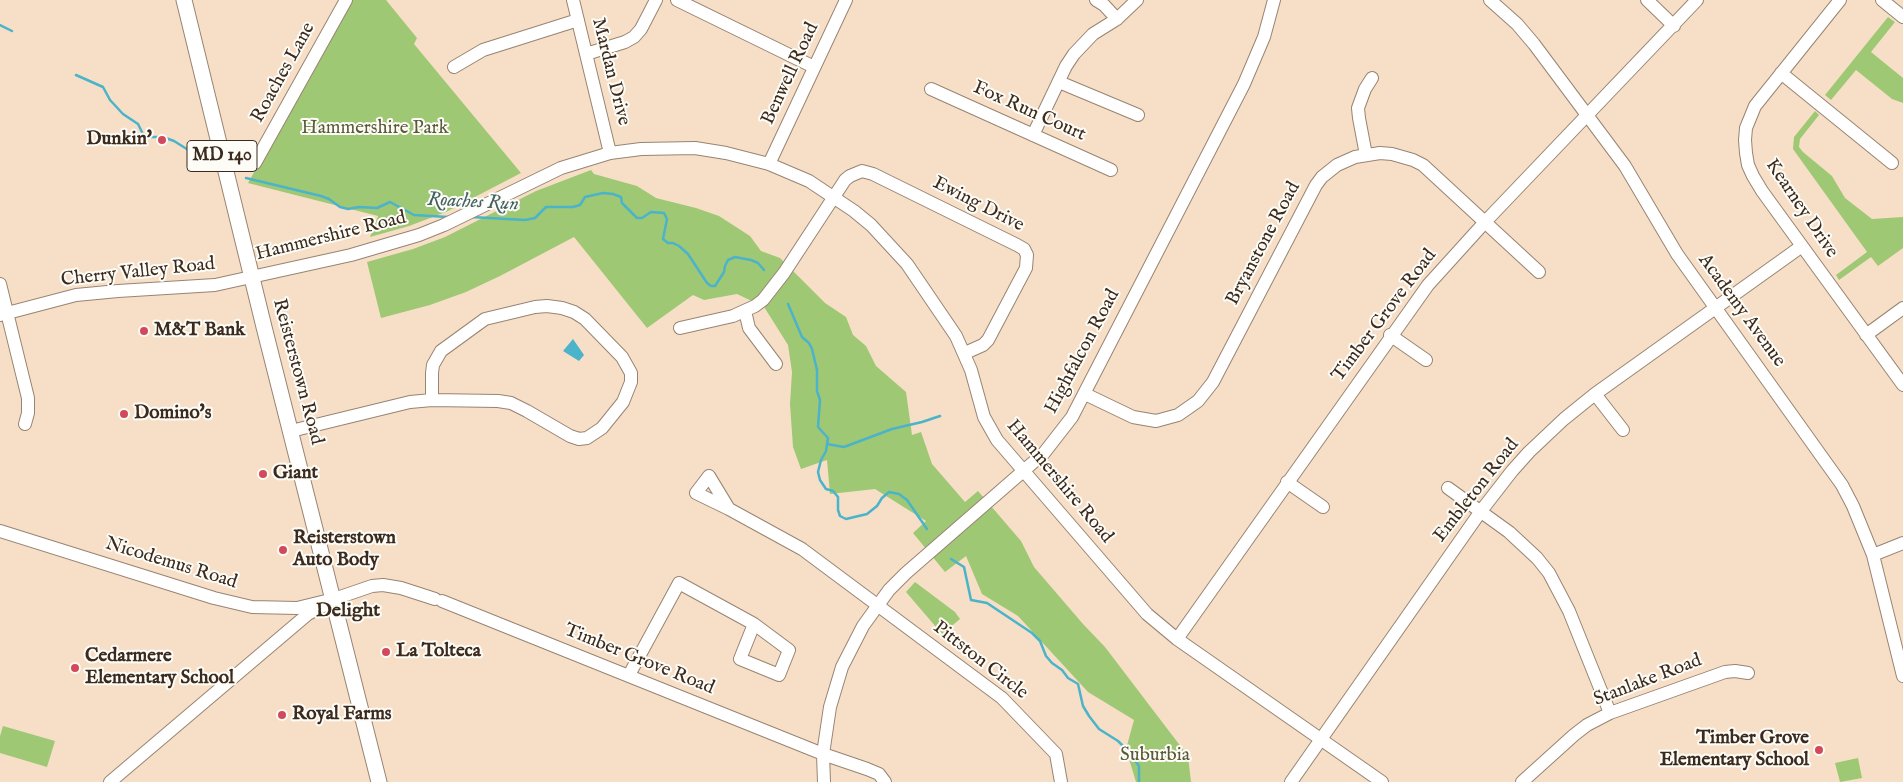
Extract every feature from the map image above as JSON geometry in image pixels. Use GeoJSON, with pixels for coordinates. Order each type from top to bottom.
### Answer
{"type":"FeatureCollection","features":[{"type":"Feature","properties":{"kind":"main road","name":"Reisterstown Road"},"geometry":{"type":"LineString","coordinates":[[184,0],[379,782]]}},
{"type":"Feature","properties":{"kind":"street","name":"Roaches Lane"},"geometry":{"type":"LineString","coordinates":[[255,163],[346,0]]}},
{"type":"Feature","properties":{"kind":"street","name":"Mardan Drive"},"geometry":{"type":"LineString","coordinates":[[573,0],[610,153]]}},
{"type":"Feature","properties":{"kind":"street"},"geometry":{"type":"LineString","coordinates":[[586,54],[626,42],[634,37],[641,29],[656,0]]}},
{"type":"Feature","properties":{"kind":"street"},"geometry":{"type":"LineString","coordinates":[[677,0],[814,67]]}},
{"type":"Feature","properties":{"kind":"street","name":"Benwell Road"},"geometry":{"type":"LineString","coordinates":[[769,164],[846,0]]}},
{"type":"Feature","properties":{"kind":"street"},"geometry":{"type":"LineString","coordinates":[[1096,0],[1104,5],[1117,19]]}},
{"type":"Feature","properties":{"kind":"street"},"geometry":{"type":"LineString","coordinates":[[1033,135],[1066,66],[1083,43],[1093,34],[1117,19],[1137,0]]}},
{"type":"Feature","properties":{"kind":"street","name":"Highfalcon Road"},"geometry":{"type":"LineString","coordinates":[[824,782],[823,754],[830,707],[842,667],[863,626],[877,606],[906,573],[1023,472],[1058,436],[1085,394],[1248,76],[1264,37],[1274,0]]}},
{"type":"Feature","properties":{"kind":"street","name":"Academy Avenue"},"geometry":{"type":"LineString","coordinates":[[1490,0],[1517,24],[1629,172],[1677,254],[1842,485],[1853,506],[1873,555],[1903,676]]}},
{"type":"Feature","properties":{"kind":"street"},"geometry":{"type":"LineString","coordinates":[[1647,0],[1674,26]]}},
{"type":"Feature","properties":{"kind":"street","name":"Timber Grove Road"},"geometry":{"type":"LineString","coordinates":[[1177,639],[1390,336],[1428,285],[1485,222],[1697,0]]}},
{"type":"Feature","properties":{"kind":"street","name":"Kearney Drive"},"geometry":{"type":"LineString","coordinates":[[1840,0],[1766,92],[1750,117],[1745,140],[1746,153],[1753,176],[1903,385]]}},
{"type":"Feature","properties":{"kind":"street"},"geometry":{"type":"LineString","coordinates":[[1882,0],[1903,17]]}},
{"type":"Feature","properties":{"kind":"street"},"geometry":{"type":"LineString","coordinates":[[454,67],[483,50],[578,20]]}},
{"type":"Feature","properties":{"kind":"street"},"geometry":{"type":"LineString","coordinates":[[1781,73],[1892,162]]}},
{"type":"Feature","properties":{"kind":"street"},"geometry":{"type":"LineString","coordinates":[[1366,155],[1358,118],[1358,108],[1364,89],[1372,78]]}},
{"type":"Feature","properties":{"kind":"street"},"geometry":{"type":"LineString","coordinates":[[1059,82],[1138,115]]}},
{"type":"Feature","properties":{"kind":"street","name":"Fox Run Court"},"geometry":{"type":"LineString","coordinates":[[931,89],[1111,170]]}},
{"type":"Feature","properties":{"kind":"street","name":"Hammershire Road"},"geometry":{"type":"LineString","coordinates":[[252,277],[351,255],[418,235],[475,210],[561,168],[610,153],[649,149],[695,148],[726,152],[769,164],[809,182],[834,196],[871,225],[907,264],[945,317],[965,353],[984,417],[997,440],[1135,601],[1158,625],[1382,782]]}},
{"type":"Feature","properties":{"kind":"street","name":"Bryanstone Road"},"geometry":{"type":"LineString","coordinates":[[1085,394],[1132,417],[1156,421],[1178,415],[1198,401],[1213,382],[1316,185],[1322,177],[1337,165],[1355,157],[1380,153],[1392,154],[1413,160],[1422,165],[1539,272]]}},
{"type":"Feature","properties":{"kind":"street","name":"Ewing Drive"},"geometry":{"type":"LineString","coordinates":[[834,196],[850,176],[867,171],[1024,249],[1028,255],[1026,268],[988,340],[983,345],[965,353]]}},
{"type":"Feature","properties":{"kind":"street"},"geometry":{"type":"LineString","coordinates":[[680,328],[720,320],[745,311],[763,300],[776,284],[834,196]]}},
{"type":"Feature","properties":{"kind":"street","name":"Embleton Road"},"geometry":{"type":"LineString","coordinates":[[1290,782],[1481,511],[1529,452],[1564,419],[1595,394],[1802,246]]}},
{"type":"Feature","properties":{"kind":"street","name":"Cherry Valley Road"},"geometry":{"type":"LineString","coordinates":[[4,314],[76,295],[215,285],[252,277]]}},
{"type":"Feature","properties":{"kind":"street"},"geometry":{"type":"LineString","coordinates":[[0,284],[4,314],[28,398],[28,413],[25,424]]}},
{"type":"Feature","properties":{"kind":"street"},"geometry":{"type":"LineString","coordinates":[[291,432],[391,406],[432,400],[498,400],[511,404],[570,436],[579,439],[587,438],[602,428],[623,402],[631,382],[631,373],[622,357],[585,320],[574,312],[547,306],[536,307],[485,319],[441,351],[432,373],[432,400]]}},
{"type":"Feature","properties":{"kind":"street"},"geometry":{"type":"LineString","coordinates":[[1866,335],[1903,308]]}},
{"type":"Feature","properties":{"kind":"street"},"geometry":{"type":"LineString","coordinates":[[745,311],[750,328],[776,364]]}},
{"type":"Feature","properties":{"kind":"street"},"geometry":{"type":"LineString","coordinates":[[1390,336],[1426,360]]}},
{"type":"Feature","properties":{"kind":"street"},"geometry":{"type":"LineString","coordinates":[[1595,394],[1623,430]]}},
{"type":"Feature","properties":{"kind":"street"},"geometry":{"type":"LineString","coordinates":[[1287,482],[1323,506]]}},
{"type":"Feature","properties":{"kind":"street"},"geometry":{"type":"LineString","coordinates":[[1448,488],[1522,543],[1549,573],[1569,610],[1610,713]]}},
{"type":"Feature","properties":{"kind":"street","name":"Pittston Circle"},"geometry":{"type":"LineString","coordinates":[[729,508],[802,550],[1002,698],[1056,754],[1061,782]]}},
{"type":"Feature","properties":{"kind":"street","name":"Nicodemus Road"},"geometry":{"type":"LineString","coordinates":[[0,530],[234,604],[252,607],[296,608],[334,599]]}},
{"type":"Feature","properties":{"kind":"street"},"geometry":{"type":"LineString","coordinates":[[1873,555],[1903,542]]}},
{"type":"Feature","properties":{"kind":"street"},"geometry":{"type":"LineString","coordinates":[[629,675],[679,583],[754,624]]}},
{"type":"Feature","properties":{"kind":"street","name":"Timber Grove Road"},"geometry":{"type":"LineString","coordinates":[[334,599],[372,586],[383,585],[401,588],[438,600],[629,675],[823,754]]}},
{"type":"Feature","properties":{"kind":"street"},"geometry":{"type":"LineString","coordinates":[[110,782],[308,614],[334,599]]}},
{"type":"Feature","properties":{"kind":"street","name":"Stanlake Road"},"geometry":{"type":"LineString","coordinates":[[1522,782],[1574,735],[1610,713],[1725,672],[1735,670],[1748,673]]}},
{"type":"Feature","properties":{"kind":"street"},"geometry":{"type":"LineString","coordinates":[[823,754],[879,774],[885,782]]}},
{"type":"Feature","properties":{"kind":"green space","name":"Hammershire Park"},"geometry":{"type":"Polygon","coordinates":[[[350,0],[386,0],[417,38],[414,44],[521,173],[446,212],[409,226],[370,237],[378,216],[248,183],[350,0]]]}},
{"type":"Feature","properties":{"kind":"green space"},"geometry":{"type":"Polygon","coordinates":[[[1888,17],[1895,22],[1871,52],[1903,78],[1903,103],[1892,99],[1856,70],[1831,100],[1825,95],[1888,17]]]}},
{"type":"Feature","properties":{"kind":"green space"},"geometry":{"type":"Polygon","coordinates":[[[1815,111],[1819,115],[1800,139],[1799,147],[1803,152],[1832,176],[1845,198],[1872,219],[1903,217],[1903,248],[1878,266],[1871,257],[1839,280],[1836,275],[1867,252],[1793,149],[1794,137],[1815,111]]]}},
{"type":"Feature","properties":{"kind":"green space","name":"Suburbia"},"geometry":{"type":"Polygon","coordinates":[[[591,170],[594,174],[637,186],[656,198],[719,216],[750,236],[761,251],[780,258],[825,303],[846,317],[853,335],[866,346],[876,366],[906,392],[912,435],[921,432],[932,464],[965,502],[978,491],[1021,541],[1034,567],[1105,647],[1188,756],[1191,782],[1136,782],[1126,749],[1134,720],[1088,692],[1018,616],[982,594],[966,556],[945,572],[913,533],[926,521],[875,489],[830,494],[827,460],[801,469],[793,447],[790,404],[792,372],[788,345],[761,302],[756,303],[737,294],[704,300],[693,295],[647,328],[574,237],[466,292],[430,305],[381,318],[367,262],[413,249],[445,237],[536,191],[591,170]]]}},
{"type":"Feature","properties":{"kind":"green space"},"geometry":{"type":"Polygon","coordinates":[[[915,582],[955,612],[960,619],[942,634],[906,592],[915,582]]]}},
{"type":"Feature","properties":{"kind":"green space"},"geometry":{"type":"Polygon","coordinates":[[[3,726],[55,741],[47,767],[0,753],[0,736],[3,726]]]}},
{"type":"Feature","properties":{"kind":"green space"},"geometry":{"type":"Polygon","coordinates":[[[1858,758],[1862,778],[1840,782],[1835,763],[1858,758]]]}},
{"type":"Feature","properties":{"kind":"water"},"geometry":{"type":"Polygon","coordinates":[[[573,339],[584,355],[579,361],[563,351],[573,339]]]}},
{"type":"Feature","properties":{"kind":"waterway","name":"Roaches Run"},"geometry":{"type":"LineString","coordinates":[[0,25],[12,31]]}},
{"type":"Feature","properties":{"kind":"waterway","name":"Roaches Run"},"geometry":{"type":"LineString","coordinates":[[76,75],[103,87],[110,100],[123,114],[138,124],[143,134],[174,141],[198,156],[209,167]]}},
{"type":"Feature","properties":{"kind":"waterway","name":"Roaches Run"},"geometry":{"type":"LineString","coordinates":[[246,178],[321,196],[340,207],[348,209],[359,207],[377,208],[390,202],[414,215],[448,217]]}},
{"type":"Feature","properties":{"kind":"waterway","name":"Roaches Run"},"geometry":{"type":"LineString","coordinates":[[471,217],[525,220],[535,218],[546,207],[573,207],[580,205],[585,197],[603,193],[613,194],[621,197],[622,203],[637,218],[642,218],[651,212],[664,213],[667,219],[663,239],[668,243],[679,246],[688,254],[711,286],[715,286],[724,272],[728,260],[735,257],[758,263],[764,270]]}},
{"type":"Feature","properties":{"kind":"waterway","name":"Roaches Run"},"geometry":{"type":"LineString","coordinates":[[788,304],[802,337],[809,343],[812,349],[817,370],[817,391],[820,400],[818,427],[828,438],[826,451],[818,472],[820,480],[826,489],[833,491],[838,497],[840,516],[846,519],[867,514],[889,492],[899,494],[907,500],[927,529]]}},
{"type":"Feature","properties":{"kind":"waterway"},"geometry":{"type":"LineString","coordinates":[[827,444],[844,447],[892,429],[940,416]]}},
{"type":"Feature","properties":{"kind":"waterway","name":"Roaches Run"},"geometry":{"type":"LineString","coordinates":[[951,559],[964,567],[971,600],[987,603],[1032,633],[1040,641],[1046,656],[1052,663],[1062,670],[1068,678],[1078,684],[1083,706],[1089,716],[1099,729],[1118,741],[1139,766],[1139,782]]}},
{"type":"Feature","properties":{"kind":"place","name":"Dunkin'"},"geometry":{"type":"Point","coordinates":[162,140]}},
{"type":"Feature","properties":{"kind":"place","name":"M&T Bank"},"geometry":{"type":"Point","coordinates":[144,331]}},
{"type":"Feature","properties":{"kind":"place","name":"Domino's"},"geometry":{"type":"Point","coordinates":[124,414]}},
{"type":"Feature","properties":{"kind":"place","name":"Giant"},"geometry":{"type":"Point","coordinates":[263,474]}},
{"type":"Feature","properties":{"kind":"place","name":"Reisterstown Auto Body"},"geometry":{"type":"Point","coordinates":[283,550]}},
{"type":"Feature","properties":{"kind":"place","name":"La Tolteca"},"geometry":{"type":"Point","coordinates":[386,652]}},
{"type":"Feature","properties":{"kind":"place","name":"Cedarmere Elementary School"},"geometry":{"type":"Point","coordinates":[75,668]}},
{"type":"Feature","properties":{"kind":"place","name":"Royal Farms"},"geometry":{"type":"Point","coordinates":[282,715]}},
{"type":"Feature","properties":{"kind":"place","name":"Timber Grove Elementary School"},"geometry":{"type":"Point","coordinates":[1819,750]}},
{"type":"Feature","properties":{"kind":"district","name":"Delight"},"geometry":{"type":"Point","coordinates":[348,612]}}]}
